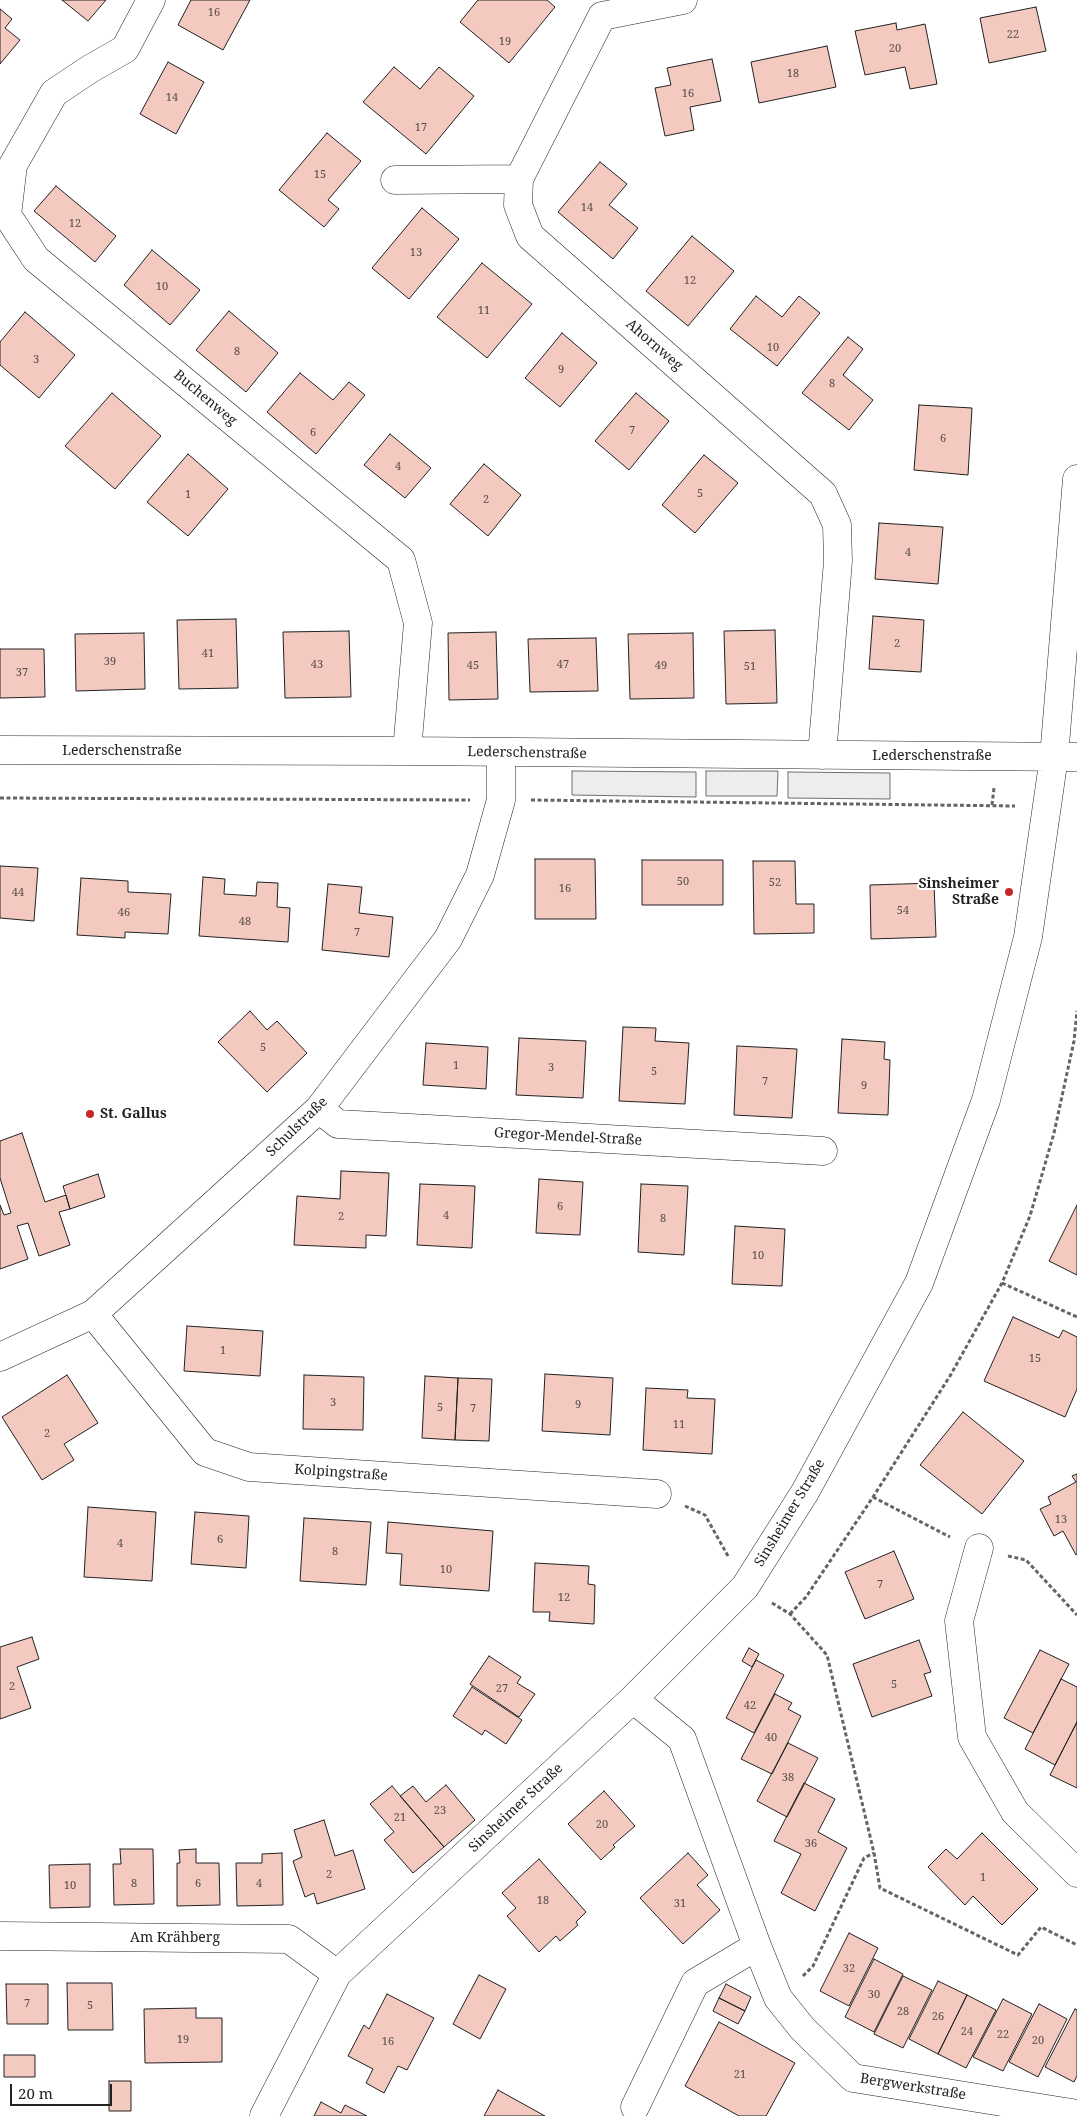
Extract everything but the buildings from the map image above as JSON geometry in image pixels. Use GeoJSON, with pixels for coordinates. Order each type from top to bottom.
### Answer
{"type":"FeatureCollection","features":[{"type":"Feature","properties":{"kind":"street","name":"Buchenweg"},"geometry":{"type":"LineString","coordinates":[[151,0],[125,49],[90,68],[54,93],[13,165],[7,215],[36,259],[401,560],[418,623],[408,751]]}},
{"type":"Feature","properties":{"kind":"street","name":"Ahornweg"},"geometry":{"type":"LineString","coordinates":[[683,0],[602,16],[519,179],[518,206],[530,236],[823,494],[837,525],[838,561],[822,755]]}},
{"type":"Feature","properties":{"kind":"street"},"geometry":{"type":"LineString","coordinates":[[395,180],[519,179]]}},
{"type":"Feature","properties":{"kind":"street","name":"Sinsheimer Straße"},"geometry":{"type":"LineString","coordinates":[[264,2116],[337,1974],[633,1700],[745,1587],[805,1492],[919,1284],[986,1100],[1028,937],[1048,807],[1066,757],[1077,479]]}},
{"type":"Feature","properties":{"kind":"street","name":"Lederschenstraße"},"geometry":{"type":"LineString","coordinates":[[0,750],[408,751],[1066,757]]}},
{"type":"Feature","properties":{"kind":"street","name":"Schulstraße"},"geometry":{"type":"LineString","coordinates":[[0,1357],[94,1314],[320,1109],[448,939],[480,875],[502,800],[501,753]]}},
{"type":"Feature","properties":{"kind":"street","name":"Gregor-Mendel-Straße"},"geometry":{"type":"LineString","coordinates":[[320,1109],[338,1124],[823,1151]]}},
{"type":"Feature","properties":{"kind":"street","name":"Kolpingstraße"},"geometry":{"type":"LineString","coordinates":[[94,1314],[205,1452],[249,1467],[657,1494]]}},
{"type":"Feature","properties":{"kind":"street"},"geometry":{"type":"LineString","coordinates":[[979,1548],[959,1621],[972,1737],[1015,1812],[1077,1873]]}},
{"type":"Feature","properties":{"kind":"street","name":"Bergwerkstraße"},"geometry":{"type":"LineString","coordinates":[[633,1700],[682,1739],[757,1946],[778,1998],[802,2028],[853,2078],[1077,2114]]}},
{"type":"Feature","properties":{"kind":"street","name":"Am Krähberg"},"geometry":{"type":"LineString","coordinates":[[0,1936],[289,1939],[337,1974]]}},
{"type":"Feature","properties":{"kind":"street"},"geometry":{"type":"LineString","coordinates":[[635,2107],[695,1983],[757,1946]]}},
{"type":"Feature","properties":{"kind":"path"},"geometry":{"type":"LineString","coordinates":[[0,798],[502,800],[1048,807]]}},
{"type":"Feature","properties":{"kind":"path"},"geometry":{"type":"LineString","coordinates":[[790,1614],[806,1597],[878,1489],[950,1376],[1002,1283],[1030,1216],[1054,1134],[1074,1041],[1077,1011]]}},
{"type":"Feature","properties":{"kind":"path"},"geometry":{"type":"LineString","coordinates":[[1002,1283],[1077,1317]]}},
{"type":"Feature","properties":{"kind":"path"},"geometry":{"type":"LineString","coordinates":[[657,1494],[705,1516],[745,1587],[790,1614],[827,1655],[874,1853],[880,1888],[1018,1955],[1041,1927],[1077,1945]]}},
{"type":"Feature","properties":{"kind":"path"},"geometry":{"type":"LineString","coordinates":[[778,1998],[813,1966],[864,1858],[874,1853]]}},
{"type":"Feature","properties":{"kind":"shaded area"},"geometry":{"type":"Polygon","coordinates":[[[572,771],[696,772],[696,797],[572,795],[572,771]]]}},
{"type":"Feature","properties":{"kind":"shaded area"},"geometry":{"type":"Polygon","coordinates":[[[706,771],[778,771],[777,796],[706,796],[706,771]]]}},
{"type":"Feature","properties":{"kind":"shaded area"},"geometry":{"type":"Polygon","coordinates":[[[788,772],[890,773],[890,799],[788,798],[788,772]]]}},
{"type":"Feature","properties":{"kind":"place","name":"Sinsheimer Straße"},"geometry":{"type":"Point","coordinates":[1009,892]}},
{"type":"Feature","properties":{"kind":"place","name":"St. Gallus"},"geometry":{"type":"Point","coordinates":[90,1114]}}]}
